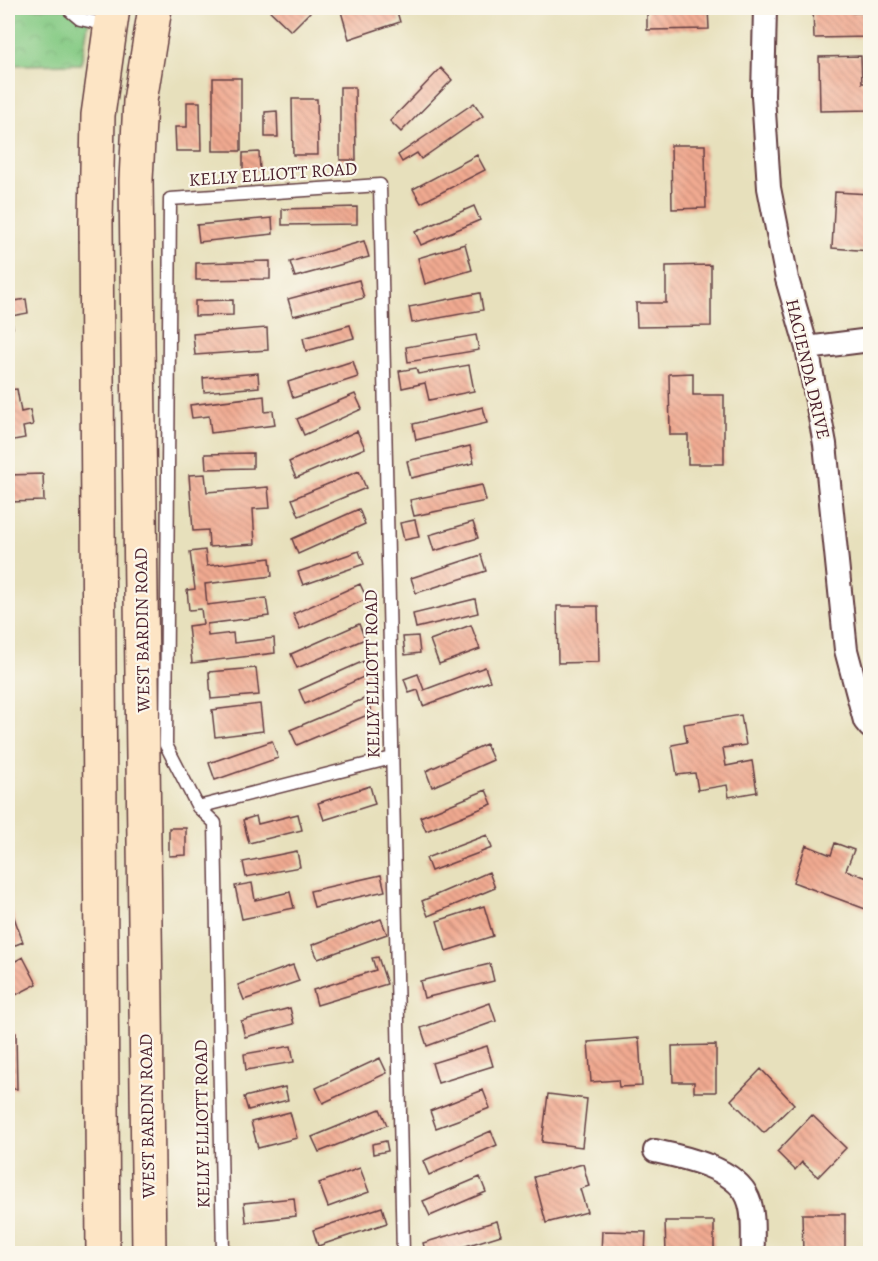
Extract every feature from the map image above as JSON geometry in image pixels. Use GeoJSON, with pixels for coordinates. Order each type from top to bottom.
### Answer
{"type":"FeatureCollection","features":[{"type":"Feature","properties":{"kind":"street","name":"HACIENDA DRIVE"},"geometry":{"type":"LineString","coordinates":[[765,8],[763,96],[770,188],[787,279],[807,348],[825,444],[846,650],[865,721],[870,727]]}},
{"type":"Feature","properties":{"kind":"street"},"geometry":{"type":"LineString","coordinates":[[103,1254],[96,222],[98,115],[112,16],[152,20]]}},
{"type":"Feature","properties":{"kind":"street","name":"WEST BARDIN ROAD"},"geometry":{"type":"LineString","coordinates":[[149,1254],[136,180],[140,101],[152,20]]}},
{"type":"Feature","properties":{"kind":"street"},"geometry":{"type":"LineString","coordinates":[[807,348],[870,340]]}},
{"type":"Feature","properties":{"kind":"street"},"geometry":{"type":"LineString","coordinates":[[655,1151],[696,1160],[739,1185],[748,1196],[752,1213],[753,1254]]}},
{"type":"Feature","properties":{"kind":"lane"},"geometry":{"type":"LineString","coordinates":[[67,8],[80,19],[112,16]]}},
{"type":"Feature","properties":{"kind":"lane","name":"KELLY ELLIOTT ROAD"},"geometry":{"type":"LineString","coordinates":[[222,1254],[215,823],[198,807],[166,745],[170,199],[380,185],[403,1254]]}},
{"type":"Feature","properties":{"kind":"lane"},"geometry":{"type":"LineString","coordinates":[[198,807],[392,758]]}},
{"type":"Feature","properties":{"kind":"green space"},"geometry":{"type":"Polygon","coordinates":[[[8,8],[91,8],[81,64],[8,65],[8,8]]]}},
{"type":"Feature","properties":{"kind":"building"},"geometry":{"type":"Polygon","coordinates":[[[267,8],[314,8],[291,31],[267,8]]]}},
{"type":"Feature","properties":{"kind":"building"},"geometry":{"type":"Polygon","coordinates":[[[340,8],[396,8],[400,22],[349,39],[340,8]]]}},
{"type":"Feature","properties":{"kind":"building"},"geometry":{"type":"Polygon","coordinates":[[[647,8],[708,8],[709,29],[647,30],[647,8]]]}},
{"type":"Feature","properties":{"kind":"building"},"geometry":{"type":"Polygon","coordinates":[[[813,8],[853,8],[853,13],[870,12],[870,37],[814,38],[813,8]]]}},
{"type":"Feature","properties":{"kind":"building"},"geometry":{"type":"Polygon","coordinates":[[[861,56],[862,83],[870,83],[870,110],[820,111],[819,57],[861,56]]]}},
{"type":"Feature","properties":{"kind":"building"},"geometry":{"type":"Polygon","coordinates":[[[441,68],[452,80],[401,132],[390,121],[441,68]]]}},
{"type":"Feature","properties":{"kind":"building"},"geometry":{"type":"Polygon","coordinates":[[[213,78],[241,78],[241,151],[213,151],[213,78]]]}},
{"type":"Feature","properties":{"kind":"building"},"geometry":{"type":"Polygon","coordinates":[[[340,87],[355,87],[356,160],[340,160],[340,87]]]}},
{"type":"Feature","properties":{"kind":"building"},"geometry":{"type":"Polygon","coordinates":[[[292,99],[317,99],[318,155],[293,155],[292,99]]]}},
{"type":"Feature","properties":{"kind":"building"},"geometry":{"type":"Polygon","coordinates":[[[187,102],[200,102],[201,151],[176,151],[175,127],[187,127],[187,102]]]}},
{"type":"Feature","properties":{"kind":"building"},"geometry":{"type":"Polygon","coordinates":[[[474,103],[483,116],[421,159],[417,153],[402,162],[398,155],[474,103]]]}},
{"type":"Feature","properties":{"kind":"building"},"geometry":{"type":"Polygon","coordinates":[[[277,111],[278,137],[265,137],[265,112],[277,111]]]}},
{"type":"Feature","properties":{"kind":"building"},"geometry":{"type":"Polygon","coordinates":[[[671,145],[705,145],[706,208],[672,209],[671,145]]]}},
{"type":"Feature","properties":{"kind":"building"},"geometry":{"type":"Polygon","coordinates":[[[259,152],[260,171],[243,172],[243,153],[259,152]]]}},
{"type":"Feature","properties":{"kind":"building"},"geometry":{"type":"Polygon","coordinates":[[[477,155],[485,170],[421,203],[413,189],[477,155]]]}},
{"type":"Feature","properties":{"kind":"building"},"geometry":{"type":"Polygon","coordinates":[[[835,192],[870,194],[870,251],[832,248],[835,192]]]}},
{"type":"Feature","properties":{"kind":"building"},"geometry":{"type":"Polygon","coordinates":[[[474,206],[480,220],[421,245],[415,232],[474,206]]]}},
{"type":"Feature","properties":{"kind":"building"},"geometry":{"type":"Polygon","coordinates":[[[357,207],[357,224],[282,225],[282,209],[357,207]]]}},
{"type":"Feature","properties":{"kind":"building"},"geometry":{"type":"Polygon","coordinates":[[[272,218],[273,234],[199,242],[197,225],[272,218]]]}},
{"type":"Feature","properties":{"kind":"building"},"geometry":{"type":"Polygon","coordinates":[[[364,241],[369,257],[295,277],[290,262],[364,241]]]}},
{"type":"Feature","properties":{"kind":"building"},"geometry":{"type":"Polygon","coordinates":[[[465,244],[472,270],[425,284],[418,258],[465,244]]]}},
{"type":"Feature","properties":{"kind":"building"},"geometry":{"type":"Polygon","coordinates":[[[270,261],[270,279],[196,280],[196,263],[270,261]]]}},
{"type":"Feature","properties":{"kind":"building"},"geometry":{"type":"Polygon","coordinates":[[[711,265],[711,326],[637,327],[636,303],[666,303],[666,266],[711,265]]]}},
{"type":"Feature","properties":{"kind":"building"},"geometry":{"type":"Polygon","coordinates":[[[359,280],[364,298],[293,316],[288,299],[359,280]]]}},
{"type":"Feature","properties":{"kind":"building"},"geometry":{"type":"Polygon","coordinates":[[[480,293],[483,310],[412,323],[409,307],[480,293]]]}},
{"type":"Feature","properties":{"kind":"building"},"geometry":{"type":"Polygon","coordinates":[[[26,299],[28,313],[11,316],[13,328],[8,329],[8,302],[26,299]]]}},
{"type":"Feature","properties":{"kind":"building"},"geometry":{"type":"Polygon","coordinates":[[[233,300],[233,315],[195,316],[195,301],[233,300]]]}},
{"type":"Feature","properties":{"kind":"building"},"geometry":{"type":"Polygon","coordinates":[[[350,325],[354,338],[306,351],[303,338],[350,325]]]}},
{"type":"Feature","properties":{"kind":"building"},"geometry":{"type":"Polygon","coordinates":[[[267,328],[268,350],[195,355],[193,334],[267,328]]]}},
{"type":"Feature","properties":{"kind":"building"},"geometry":{"type":"Polygon","coordinates":[[[476,335],[479,350],[408,362],[406,347],[476,335]]]}},
{"type":"Feature","properties":{"kind":"building"},"geometry":{"type":"Polygon","coordinates":[[[353,361],[358,377],[293,398],[288,382],[353,361]]]}},
{"type":"Feature","properties":{"kind":"building"},"geometry":{"type":"Polygon","coordinates":[[[469,365],[474,391],[429,400],[425,383],[402,388],[399,371],[416,368],[418,374],[469,365]]]}},
{"type":"Feature","properties":{"kind":"building"},"geometry":{"type":"Polygon","coordinates":[[[258,373],[259,387],[204,392],[203,378],[258,373]]]}},
{"type":"Feature","properties":{"kind":"building"},"geometry":{"type":"Polygon","coordinates":[[[693,373],[693,395],[724,395],[724,464],[688,464],[688,435],[670,435],[669,374],[693,373]]]}},
{"type":"Feature","properties":{"kind":"building"},"geometry":{"type":"Polygon","coordinates":[[[17,389],[21,412],[30,410],[33,425],[23,427],[25,438],[8,441],[8,390],[17,389]]]}},
{"type":"Feature","properties":{"kind":"building"},"geometry":{"type":"Polygon","coordinates":[[[355,394],[362,409],[304,435],[297,419],[355,394]]]}},
{"type":"Feature","properties":{"kind":"building"},"geometry":{"type":"Polygon","coordinates":[[[264,396],[265,412],[273,411],[275,425],[211,433],[209,416],[192,418],[190,405],[264,396]]]}},
{"type":"Feature","properties":{"kind":"building"},"geometry":{"type":"Polygon","coordinates":[[[483,407],[487,423],[416,440],[413,424],[483,407]]]}},
{"type":"Feature","properties":{"kind":"building"},"geometry":{"type":"Polygon","coordinates":[[[357,431],[365,448],[296,478],[289,462],[357,431]]]}},
{"type":"Feature","properties":{"kind":"building"},"geometry":{"type":"Polygon","coordinates":[[[470,446],[474,463],[411,478],[407,461],[470,446]]]}},
{"type":"Feature","properties":{"kind":"building"},"geometry":{"type":"Polygon","coordinates":[[[253,453],[253,468],[206,469],[205,454],[253,453]]]}},
{"type":"Feature","properties":{"kind":"building"},"geometry":{"type":"Polygon","coordinates":[[[359,471],[366,488],[299,516],[292,499],[359,471]]]}},
{"type":"Feature","properties":{"kind":"building"},"geometry":{"type":"Polygon","coordinates":[[[43,474],[44,501],[8,502],[8,475],[43,474]]]}},
{"type":"Feature","properties":{"kind":"building"},"geometry":{"type":"Polygon","coordinates":[[[205,474],[207,492],[268,487],[270,508],[253,509],[255,544],[209,547],[208,530],[193,531],[189,475],[205,474]]]}},
{"type":"Feature","properties":{"kind":"building"},"geometry":{"type":"Polygon","coordinates":[[[482,485],[486,501],[414,516],[410,500],[482,485]]]}},
{"type":"Feature","properties":{"kind":"building"},"geometry":{"type":"Polygon","coordinates":[[[359,509],[365,524],[298,554],[292,539],[359,509]]]}},
{"type":"Feature","properties":{"kind":"building"},"geometry":{"type":"Polygon","coordinates":[[[415,520],[419,537],[404,540],[400,523],[415,520]]]}},
{"type":"Feature","properties":{"kind":"building"},"geometry":{"type":"Polygon","coordinates":[[[473,522],[478,538],[434,551],[429,535],[473,522]]]}},
{"type":"Feature","properties":{"kind":"building"},"geometry":{"type":"Polygon","coordinates":[[[205,550],[207,566],[270,558],[272,576],[205,584],[207,605],[266,598],[269,616],[207,624],[208,636],[233,633],[234,643],[274,638],[275,653],[192,663],[188,626],[203,624],[201,609],[189,610],[187,590],[195,589],[190,552],[205,550]]]}},
{"type":"Feature","properties":{"kind":"building"},"geometry":{"type":"Polygon","coordinates":[[[359,551],[364,564],[303,585],[298,572],[359,551]]]}},
{"type":"Feature","properties":{"kind":"building"},"geometry":{"type":"Polygon","coordinates":[[[481,555],[486,571],[416,593],[411,578],[481,555]]]}},
{"type":"Feature","properties":{"kind":"building"},"geometry":{"type":"Polygon","coordinates":[[[360,584],[367,599],[300,629],[293,614],[360,584]]]}},
{"type":"Feature","properties":{"kind":"building"},"geometry":{"type":"Polygon","coordinates":[[[475,599],[478,613],[416,628],[413,614],[475,599]]]}},
{"type":"Feature","properties":{"kind":"building"},"geometry":{"type":"Polygon","coordinates":[[[557,606],[598,606],[599,662],[558,663],[557,606]]]}},
{"type":"Feature","properties":{"kind":"building"},"geometry":{"type":"Polygon","coordinates":[[[359,624],[365,639],[297,668],[291,654],[359,624]]]}},
{"type":"Feature","properties":{"kind":"building"},"geometry":{"type":"Polygon","coordinates":[[[471,625],[480,649],[439,664],[430,640],[471,625]]]}},
{"type":"Feature","properties":{"kind":"building"},"geometry":{"type":"Polygon","coordinates":[[[418,636],[420,653],[405,655],[403,637],[418,636]]]}},
{"type":"Feature","properties":{"kind":"building"},"geometry":{"type":"Polygon","coordinates":[[[364,661],[370,674],[305,704],[299,690],[364,661]]]}},
{"type":"Feature","properties":{"kind":"building"},"geometry":{"type":"Polygon","coordinates":[[[485,667],[490,681],[423,706],[418,690],[409,693],[404,679],[418,674],[424,690],[485,667]]]}},
{"type":"Feature","properties":{"kind":"building"},"geometry":{"type":"Polygon","coordinates":[[[256,668],[259,695],[211,699],[209,672],[256,668]]]}},
{"type":"Feature","properties":{"kind":"building"},"geometry":{"type":"Polygon","coordinates":[[[366,698],[372,713],[297,745],[290,730],[366,698]]]}},
{"type":"Feature","properties":{"kind":"building"},"geometry":{"type":"Polygon","coordinates":[[[260,704],[263,731],[215,737],[212,710],[260,704]]]}},
{"type":"Feature","properties":{"kind":"building"},"geometry":{"type":"Polygon","coordinates":[[[741,715],[746,745],[723,748],[726,766],[752,761],[757,792],[729,797],[727,785],[698,790],[695,773],[677,775],[672,745],[687,742],[684,724],[741,715]]]}},
{"type":"Feature","properties":{"kind":"building"},"geometry":{"type":"Polygon","coordinates":[[[272,741],[278,758],[215,780],[209,763],[272,741]]]}},
{"type":"Feature","properties":{"kind":"building"},"geometry":{"type":"Polygon","coordinates":[[[486,744],[493,760],[432,787],[426,771],[486,744]]]}},
{"type":"Feature","properties":{"kind":"building"},"geometry":{"type":"Polygon","coordinates":[[[370,786],[375,804],[324,820],[318,803],[370,786]]]}},
{"type":"Feature","properties":{"kind":"building"},"geometry":{"type":"Polygon","coordinates":[[[486,790],[492,804],[426,831],[420,817],[486,790]]]}},
{"type":"Feature","properties":{"kind":"building"},"geometry":{"type":"Polygon","coordinates":[[[298,814],[302,830],[249,843],[243,820],[256,816],[258,824],[298,814]]]}},
{"type":"Feature","properties":{"kind":"building"},"geometry":{"type":"Polygon","coordinates":[[[169,828],[186,828],[186,855],[169,856],[169,828]]]}},
{"type":"Feature","properties":{"kind":"building"},"geometry":{"type":"Polygon","coordinates":[[[487,835],[492,848],[431,871],[426,858],[487,835]]]}},
{"type":"Feature","properties":{"kind":"building"},"geometry":{"type":"Polygon","coordinates":[[[835,843],[854,850],[846,870],[870,879],[868,910],[793,882],[806,845],[831,855],[835,843]]]}},
{"type":"Feature","properties":{"kind":"building"},"geometry":{"type":"Polygon","coordinates":[[[297,851],[300,867],[246,877],[243,862],[297,851]]]}},
{"type":"Feature","properties":{"kind":"building"},"geometry":{"type":"Polygon","coordinates":[[[489,872],[495,888],[428,916],[422,901],[489,872]]]}},
{"type":"Feature","properties":{"kind":"building"},"geometry":{"type":"Polygon","coordinates":[[[381,875],[385,891],[314,907],[310,891],[381,875]]]}},
{"type":"Feature","properties":{"kind":"building"},"geometry":{"type":"Polygon","coordinates":[[[252,883],[255,900],[290,892],[294,908],[242,919],[235,886],[252,883]]]}},
{"type":"Feature","properties":{"kind":"building"},"geometry":{"type":"Polygon","coordinates":[[[8,901],[23,942],[8,948],[8,901]]]}},
{"type":"Feature","properties":{"kind":"building"},"geometry":{"type":"Polygon","coordinates":[[[484,906],[493,936],[446,951],[437,921],[484,906]]]}},
{"type":"Feature","properties":{"kind":"building"},"geometry":{"type":"Polygon","coordinates":[[[381,919],[387,934],[318,959],[312,945],[381,919]]]}},
{"type":"Feature","properties":{"kind":"building"},"geometry":{"type":"Polygon","coordinates":[[[23,957],[37,984],[8,999],[8,965],[23,957]]]}},
{"type":"Feature","properties":{"kind":"building"},"geometry":{"type":"Polygon","coordinates":[[[378,957],[387,984],[317,1005],[313,990],[376,970],[372,958],[378,957]]]}},
{"type":"Feature","properties":{"kind":"building"},"geometry":{"type":"Polygon","coordinates":[[[490,964],[494,981],[424,998],[420,981],[490,964]]]}},
{"type":"Feature","properties":{"kind":"building"},"geometry":{"type":"Polygon","coordinates":[[[293,965],[299,981],[244,1000],[238,985],[293,965]]]}},
{"type":"Feature","properties":{"kind":"building"},"geometry":{"type":"Polygon","coordinates":[[[490,1003],[496,1021],[427,1046],[421,1028],[490,1003]]]}},
{"type":"Feature","properties":{"kind":"building"},"geometry":{"type":"Polygon","coordinates":[[[290,1008],[294,1024],[245,1037],[241,1021],[290,1008]]]}},
{"type":"Feature","properties":{"kind":"building"},"geometry":{"type":"Polygon","coordinates":[[[8,1033],[16,1033],[17,1089],[8,1089],[8,1033]]]}},
{"type":"Feature","properties":{"kind":"building"},"geometry":{"type":"Polygon","coordinates":[[[639,1038],[642,1086],[619,1087],[618,1080],[591,1082],[588,1042],[639,1038]]]}},
{"type":"Feature","properties":{"kind":"building"},"geometry":{"type":"Polygon","coordinates":[[[716,1045],[716,1092],[694,1092],[694,1082],[673,1082],[672,1046],[716,1045]]]}},
{"type":"Feature","properties":{"kind":"building"},"geometry":{"type":"Polygon","coordinates":[[[291,1046],[294,1062],[246,1070],[244,1054],[291,1046]]]}},
{"type":"Feature","properties":{"kind":"building"},"geometry":{"type":"Polygon","coordinates":[[[487,1046],[493,1066],[438,1083],[432,1063],[487,1046]]]}},
{"type":"Feature","properties":{"kind":"building"},"geometry":{"type":"Polygon","coordinates":[[[380,1058],[387,1073],[323,1103],[316,1088],[380,1058]]]}},
{"type":"Feature","properties":{"kind":"building"},"geometry":{"type":"Polygon","coordinates":[[[761,1069],[794,1104],[764,1133],[731,1100],[761,1069]]]}},
{"type":"Feature","properties":{"kind":"building"},"geometry":{"type":"Polygon","coordinates":[[[285,1087],[288,1100],[248,1110],[244,1097],[285,1087]]]}},
{"type":"Feature","properties":{"kind":"building"},"geometry":{"type":"Polygon","coordinates":[[[483,1090],[490,1108],[436,1128],[430,1111],[483,1090]]]}},
{"type":"Feature","properties":{"kind":"building"},"geometry":{"type":"Polygon","coordinates":[[[548,1094],[587,1099],[582,1147],[542,1142],[548,1094]]]}},
{"type":"Feature","properties":{"kind":"building"},"geometry":{"type":"Polygon","coordinates":[[[380,1109],[387,1125],[319,1152],[312,1137],[380,1109]]]}},
{"type":"Feature","properties":{"kind":"building"},"geometry":{"type":"Polygon","coordinates":[[[290,1112],[297,1138],[258,1148],[251,1122],[290,1112]]]}},
{"type":"Feature","properties":{"kind":"building"},"geometry":{"type":"Polygon","coordinates":[[[812,1115],[846,1148],[818,1177],[802,1162],[795,1170],[777,1152],[812,1115]]]}},
{"type":"Feature","properties":{"kind":"building"},"geometry":{"type":"Polygon","coordinates":[[[491,1131],[497,1145],[429,1175],[423,1161],[491,1131]]]}},
{"type":"Feature","properties":{"kind":"building"},"geometry":{"type":"Polygon","coordinates":[[[386,1141],[388,1151],[373,1154],[372,1144],[386,1141]]]}},
{"type":"Feature","properties":{"kind":"building"},"geometry":{"type":"Polygon","coordinates":[[[583,1164],[589,1186],[580,1189],[587,1212],[546,1223],[534,1177],[583,1164]]]}},
{"type":"Feature","properties":{"kind":"building"},"geometry":{"type":"Polygon","coordinates":[[[360,1168],[369,1192],[328,1207],[319,1183],[360,1168]]]}},
{"type":"Feature","properties":{"kind":"building"},"geometry":{"type":"Polygon","coordinates":[[[480,1177],[486,1192],[430,1216],[423,1201],[480,1177]]]}},
{"type":"Feature","properties":{"kind":"building"},"geometry":{"type":"Polygon","coordinates":[[[294,1198],[296,1216],[246,1222],[244,1203],[294,1198]]]}},
{"type":"Feature","properties":{"kind":"building"},"geometry":{"type":"Polygon","coordinates":[[[382,1207],[387,1223],[318,1246],[313,1230],[382,1207]]]}},
{"type":"Feature","properties":{"kind":"building"},"geometry":{"type":"Polygon","coordinates":[[[802,1214],[845,1214],[845,1254],[803,1254],[802,1214]]]}},
{"type":"Feature","properties":{"kind":"building"},"geometry":{"type":"Polygon","coordinates":[[[497,1221],[501,1235],[440,1254],[426,1254],[423,1243],[497,1221]]]}},
{"type":"Feature","properties":{"kind":"building"},"geometry":{"type":"Polygon","coordinates":[[[665,1221],[714,1221],[714,1254],[666,1254],[665,1221]]]}},
{"type":"Feature","properties":{"kind":"building"},"geometry":{"type":"Polygon","coordinates":[[[602,1231],[646,1232],[645,1254],[601,1254],[602,1231]]]}}]}
